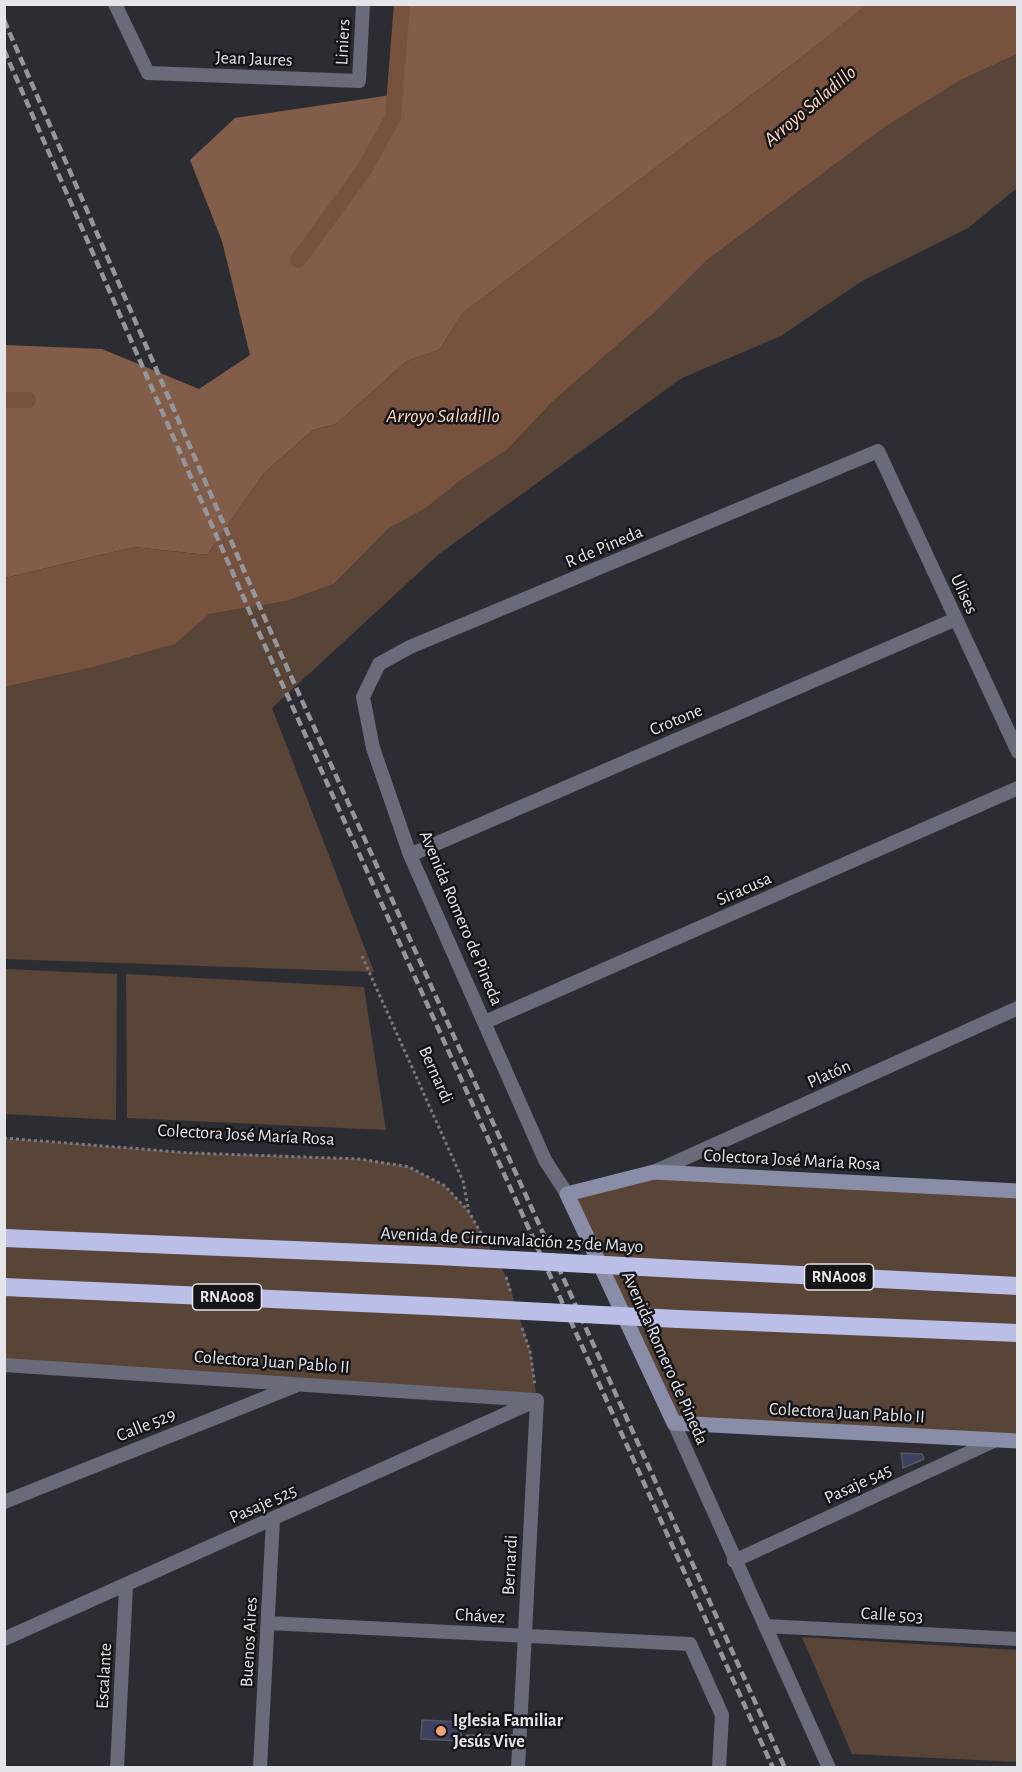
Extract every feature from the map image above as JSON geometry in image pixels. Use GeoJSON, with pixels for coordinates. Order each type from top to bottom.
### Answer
{"type":"FeatureCollection","features":[{"type":"Feature","properties":{"kind":"highway","name":"Avenida de Circunvalación 25 de Mayo"},"geometry":{"type":"LineString","coordinates":[[4,1239],[438,1256],[1017,1286]]}},
{"type":"Feature","properties":{"kind":"highway","name":"RNA008"},"geometry":{"type":"LineString","coordinates":[[4,1287],[1017,1333]]}},
{"type":"Feature","properties":{"kind":"main road","name":"Colectora José María Rosa"},"geometry":{"type":"LineString","coordinates":[[567,1194],[654,1172],[1017,1191]]}},
{"type":"Feature","properties":{"kind":"main road","name":"Avenida Romero de Pineda"},"geometry":{"type":"LineString","coordinates":[[567,1194],[674,1423]]}},
{"type":"Feature","properties":{"kind":"main road","name":"Colectora Juan Pablo II"},"geometry":{"type":"LineString","coordinates":[[674,1423],[1017,1441]]}},
{"type":"Feature","properties":{"kind":"street","name":"Jean Jaures"},"geometry":{"type":"LineString","coordinates":[[115,4],[148,72],[359,81]]}},
{"type":"Feature","properties":{"kind":"street","name":"Liniers"},"geometry":{"type":"LineString","coordinates":[[359,81],[363,4]]}},
{"type":"Feature","properties":{"kind":"street","name":"Ulises"},"geometry":{"type":"LineString","coordinates":[[878,451],[1017,752]]}},
{"type":"Feature","properties":{"kind":"street","name":"R de Pineda"},"geometry":{"type":"LineString","coordinates":[[363,697],[379,664],[410,647],[878,451]]}},
{"type":"Feature","properties":{"kind":"street","name":"Crotone"},"geometry":{"type":"LineString","coordinates":[[410,855],[956,619]]}},
{"type":"Feature","properties":{"kind":"street","name":"Avenida Romero de Pineda"},"geometry":{"type":"LineString","coordinates":[[363,697],[373,748],[410,855],[545,1160],[567,1194]]}},
{"type":"Feature","properties":{"kind":"street","name":"Siracusa"},"geometry":{"type":"LineString","coordinates":[[485,1022],[1017,788]]}},
{"type":"Feature","properties":{"kind":"street","name":"Platón"},"geometry":{"type":"LineString","coordinates":[[654,1172],[1017,1008]]}},
{"type":"Feature","properties":{"kind":"street","name":"Colectora Juan Pablo II"},"geometry":{"type":"LineString","coordinates":[[4,1365],[537,1400]]}},
{"type":"Feature","properties":{"kind":"street","name":"Calle 529"},"geometry":{"type":"LineString","coordinates":[[4,1502],[301,1383]]}},
{"type":"Feature","properties":{"kind":"street","name":"Pasaje 525"},"geometry":{"type":"LineString","coordinates":[[4,1639],[537,1400]]}},
{"type":"Feature","properties":{"kind":"street","name":"Bernardi"},"geometry":{"type":"LineString","coordinates":[[518,1767],[537,1400]]}},
{"type":"Feature","properties":{"kind":"street","name":"Avenida Romero de Pineda"},"geometry":{"type":"LineString","coordinates":[[674,1423],[734,1561],[829,1767]]}},
{"type":"Feature","properties":{"kind":"street","name":"Pasaje 545"},"geometry":{"type":"LineString","coordinates":[[734,1561],[996,1440]]}},
{"type":"Feature","properties":{"kind":"street","name":"Buenos Aires"},"geometry":{"type":"LineString","coordinates":[[260,1767],[273,1519]]}},
{"type":"Feature","properties":{"kind":"street","name":"Escalante"},"geometry":{"type":"LineString","coordinates":[[117,1767],[126,1586]]}},
{"type":"Feature","properties":{"kind":"street","name":"Chávez"},"geometry":{"type":"LineString","coordinates":[[268,1623],[690,1644],[722,1715],[719,1767]]}},
{"type":"Feature","properties":{"kind":"street","name":"Calle 503"},"geometry":{"type":"LineString","coordinates":[[765,1626],[1017,1639]]}},
{"type":"Feature","properties":{"kind":"lane"},"geometry":{"type":"LineString","coordinates":[[468,1738],[519,1738]]}},
{"type":"Feature","properties":{"kind":"path","name":"Bernardi"},"geometry":{"type":"LineString","coordinates":[[362,956],[463,1181],[470,1212]]}},
{"type":"Feature","properties":{"kind":"path","name":"Colectora José María Rosa"},"geometry":{"type":"LineString","coordinates":[[4,1138],[191,1153],[360,1159],[409,1167],[445,1186],[470,1212]]}},
{"type":"Feature","properties":{"kind":"shaded area"},"geometry":{"type":"Polygon","coordinates":[[[405,5],[867,5],[802,57],[463,313],[439,350],[407,361],[336,424],[313,430],[264,473],[207,555],[134,547],[5,578],[5,345],[102,349],[199,389],[250,355],[222,241],[190,160],[235,118],[391,95],[405,5]]]}},
{"type":"Feature","properties":{"kind":"shaded area"},"geometry":{"type":"Polygon","coordinates":[[[1017,54],[1017,188],[968,228],[862,281],[781,336],[682,378],[439,554],[272,708],[374,972],[5,959],[5,687],[94,667],[174,644],[209,614],[287,601],[334,584],[388,529],[426,508],[462,479],[507,450],[551,403],[656,311],[707,260],[885,127],[959,81],[1017,54]]]}},
{"type":"Feature","properties":{"kind":"shaded area"},"geometry":{"type":"Polygon","coordinates":[[[5,969],[117,974],[116,1120],[5,1114],[5,969]]]}},
{"type":"Feature","properties":{"kind":"shaded area"},"geometry":{"type":"Polygon","coordinates":[[[126,974],[364,987],[386,1130],[127,1118],[126,974]]]}},
{"type":"Feature","properties":{"kind":"shaded area"},"geometry":{"type":"Polygon","coordinates":[[[4,1138],[191,1153],[360,1159],[409,1167],[445,1186],[469,1212],[507,1278],[530,1351],[537,1400],[5,1365],[4,1138]]]}},
{"type":"Feature","properties":{"kind":"shaded area"},"geometry":{"type":"Polygon","coordinates":[[[654,1172],[1017,1191],[1017,1441],[674,1423],[567,1194],[654,1172]]]}},
{"type":"Feature","properties":{"kind":"shaded area"},"geometry":{"type":"Polygon","coordinates":[[[802,1637],[1017,1650],[1017,1762],[852,1754],[802,1637]]]}},
{"type":"Feature","properties":{"kind":"water","name":"Arroyo Saladillo"},"geometry":{"type":"Polygon","coordinates":[[[867,4],[1017,5],[1017,54],[959,81],[885,127],[707,260],[656,311],[551,403],[507,450],[462,479],[426,508],[388,529],[334,584],[287,601],[209,614],[175,644],[94,667],[5,687],[5,578],[134,547],[207,555],[264,473],[313,430],[336,424],[407,361],[439,350],[463,313],[802,57],[867,4]]]}},
{"type":"Feature","properties":{"kind":"building"},"geometry":{"type":"Polygon","coordinates":[[[901,1453],[922,1454],[924,1459],[903,1468],[901,1453]]]}},
{"type":"Feature","properties":{"kind":"building","name":"Iglesia Familiar Jesús Vive"},"geometry":{"type":"Polygon","coordinates":[[[422,1720],[462,1722],[461,1741],[421,1739],[422,1720]]]}},
{"type":"Feature","properties":{"kind":"waterway"},"geometry":{"type":"LineString","coordinates":[[298,260],[364,170],[393,117],[402,4]]}},
{"type":"Feature","properties":{"kind":"waterway"},"geometry":{"type":"LineString","coordinates":[[4,400],[28,400]]}},
{"type":"Feature","properties":{"kind":"railway"},"geometry":{"type":"LineString","coordinates":[[4,20],[266,621],[785,1768]]}},
{"type":"Feature","properties":{"kind":"railway"},"geometry":{"type":"LineString","coordinates":[[4,50],[256,626],[773,1768]]}},
{"type":"Feature","properties":{"kind":"place","name":"Iglesia Familiar Jesús Vive"},"geometry":{"type":"Point","coordinates":[441,1731]}}]}
